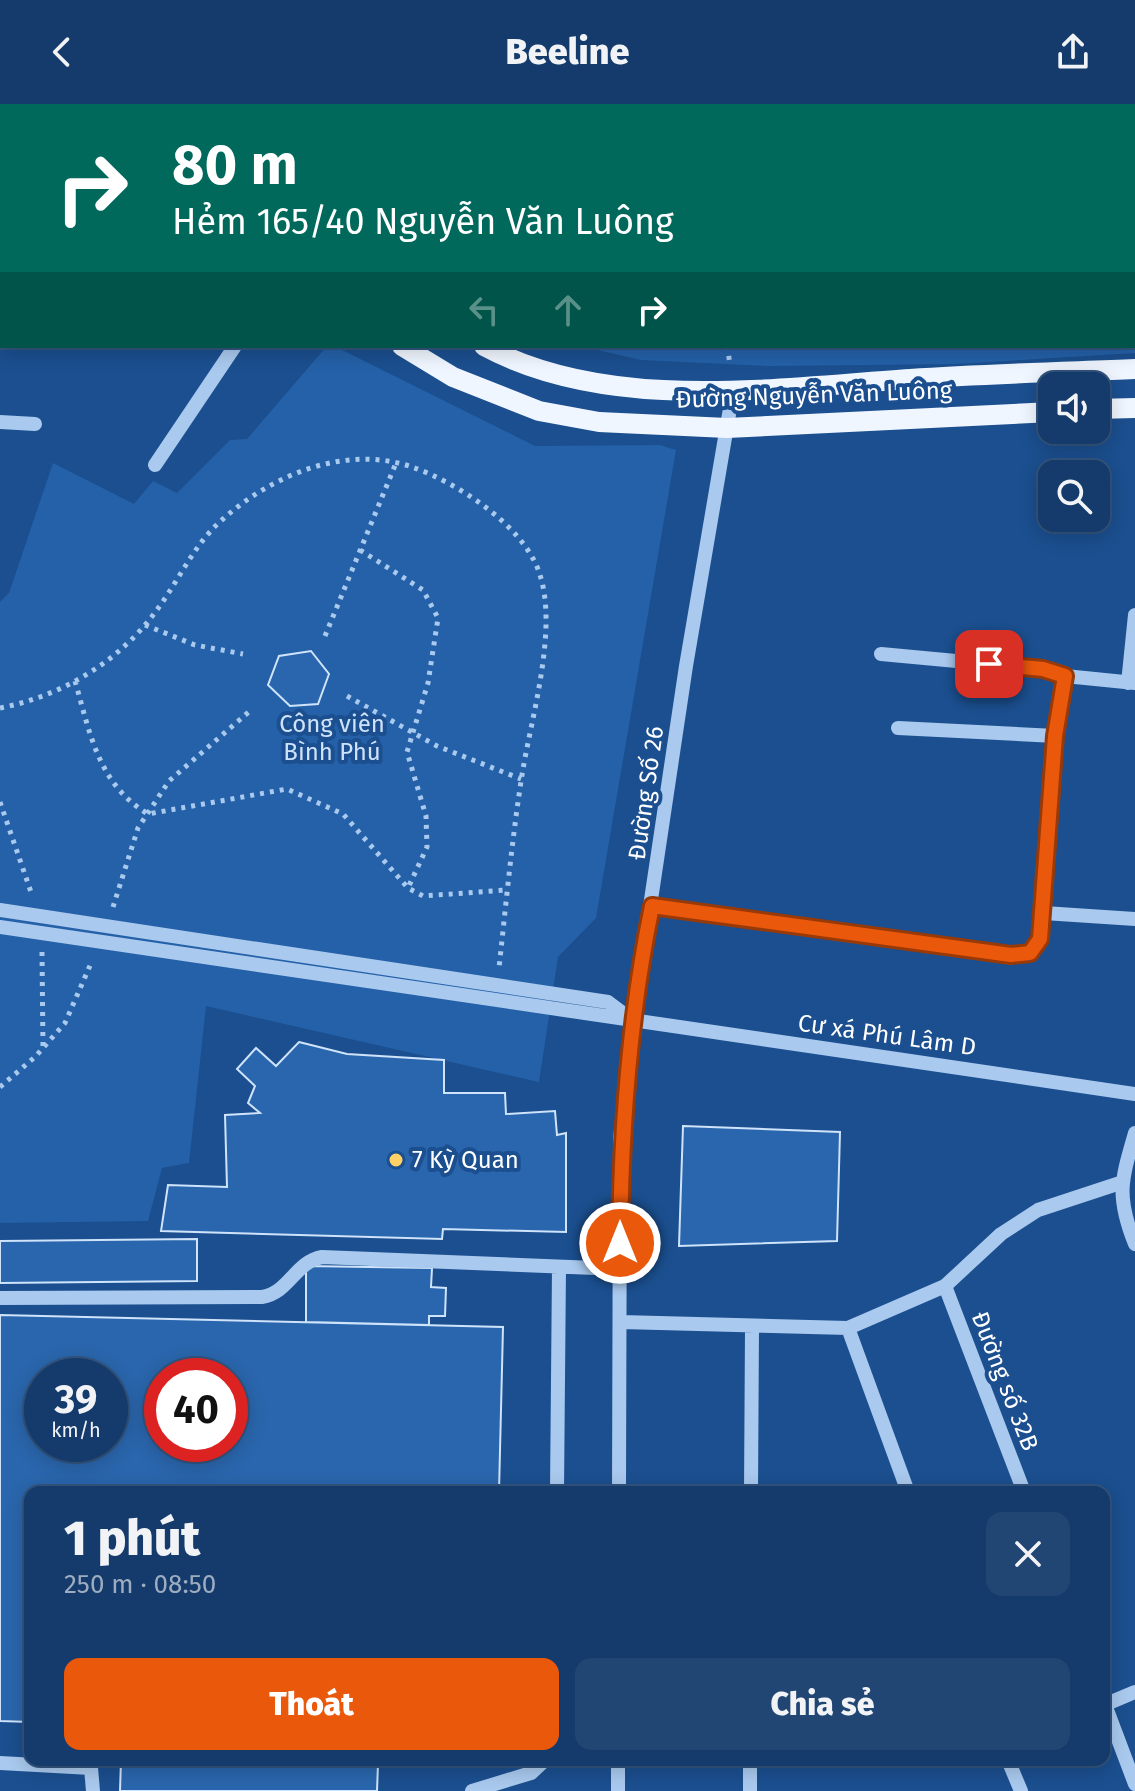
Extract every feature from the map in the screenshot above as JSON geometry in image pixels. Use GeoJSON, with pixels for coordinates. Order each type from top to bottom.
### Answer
{"type":"FeatureCollection","features":[{"type":"Feature","properties":{"kind":"main road","name":"Đường Nguyễn Văn Luông"},"geometry":{"type":"LineString","coordinates":[[405,348],[453,377],[539,411],[599,422],[727,428],[1038,413]]}},
{"type":"Feature","properties":{"kind":"main road","name":"Đường Nguyễn Văn Luông"},"geometry":{"type":"LineString","coordinates":[[489,348],[566,378],[638,387],[733,391],[1135,369]]}},
{"type":"Feature","properties":{"kind":"main road"},"geometry":{"type":"LineString","coordinates":[[1110,409],[1135,408]]}},
{"type":"Feature","properties":{"kind":"street"},"geometry":{"type":"LineString","coordinates":[[155,465],[234,348]]}},
{"type":"Feature","properties":{"kind":"street","name":"Đường Số 26"},"geometry":{"type":"LineString","coordinates":[[619,1486],[620,1139],[633,1020],[686,666],[733,391]]}},
{"type":"Feature","properties":{"kind":"street"},"geometry":{"type":"LineString","coordinates":[[0,422],[35,424]]}},
{"type":"Feature","properties":{"kind":"street"},"geometry":{"type":"LineString","coordinates":[[881,654],[1043,669],[1065,676],[1132,683],[1135,615]]}},
{"type":"Feature","properties":{"kind":"street"},"geometry":{"type":"LineString","coordinates":[[652,906],[1011,955],[1030,953],[1040,939],[1044,913],[1055,736],[1065,676]]}},
{"type":"Feature","properties":{"kind":"street"},"geometry":{"type":"LineString","coordinates":[[898,728],[1055,736]]}},
{"type":"Feature","properties":{"kind":"street"},"geometry":{"type":"LineString","coordinates":[[0,910],[608,1002],[633,1020]]}},
{"type":"Feature","properties":{"kind":"street"},"geometry":{"type":"LineString","coordinates":[[1044,913],[1135,919]]}},
{"type":"Feature","properties":{"kind":"street","name":"Cư xá Phú Lâm D"},"geometry":{"type":"LineString","coordinates":[[0,927],[1135,1094]]}},
{"type":"Feature","properties":{"kind":"street"},"geometry":{"type":"LineString","coordinates":[[1135,1133],[1120,1183],[1124,1216],[1135,1244]]}},
{"type":"Feature","properties":{"kind":"street"},"geometry":{"type":"LineString","coordinates":[[621,1322],[752,1328],[848,1328],[945,1286],[1001,1234],[1038,1210],[1120,1183]]}},
{"type":"Feature","properties":{"kind":"street"},"geometry":{"type":"LineString","coordinates":[[0,1298],[270,1296],[279,1291],[304,1263],[322,1257],[620,1269]]}},
{"type":"Feature","properties":{"kind":"street"},"geometry":{"type":"LineString","coordinates":[[557,1486],[559,1267]]}},
{"type":"Feature","properties":{"kind":"street","name":"Đường số 32B"},"geometry":{"type":"LineString","coordinates":[[945,1286],[1022,1486]]}},
{"type":"Feature","properties":{"kind":"street"},"geometry":{"type":"LineString","coordinates":[[751,1486],[752,1328]]}},
{"type":"Feature","properties":{"kind":"street"},"geometry":{"type":"LineString","coordinates":[[848,1328],[906,1486]]}},
{"type":"Feature","properties":{"kind":"street"},"geometry":{"type":"LineString","coordinates":[[1110,1702],[1135,1692]]}},
{"type":"Feature","properties":{"kind":"street"},"geometry":{"type":"LineString","coordinates":[[1110,1719],[1135,1784]]}},
{"type":"Feature","properties":{"kind":"street"},"geometry":{"type":"LineString","coordinates":[[0,1763],[24,1764]]}},
{"type":"Feature","properties":{"kind":"street"},"geometry":{"type":"LineString","coordinates":[[55,1766],[91,1768],[93,1791]]}},
{"type":"Feature","properties":{"kind":"street"},"geometry":{"type":"LineString","coordinates":[[472,1791],[531,1773],[539,1766]]}},
{"type":"Feature","properties":{"kind":"street"},"geometry":{"type":"LineString","coordinates":[[618,1766],[618,1791]]}},
{"type":"Feature","properties":{"kind":"street"},"geometry":{"type":"LineString","coordinates":[[750,1766],[750,1791]]}},
{"type":"Feature","properties":{"kind":"street"},"geometry":{"type":"LineString","coordinates":[[1011,1766],[1021,1791]]}},
{"type":"Feature","properties":{"kind":"path"},"geometry":{"type":"LineString","coordinates":[[727,348],[730,364]]}},
{"type":"Feature","properties":{"kind":"path"},"geometry":{"type":"LineString","coordinates":[[0,708],[26,703],[104,665],[145,625],[204,539],[221,520],[272,483],[351,458],[396,463],[458,487],[487,509],[520,541],[539,572],[543,600],[543,668],[521,779],[497,985]]}},
{"type":"Feature","properties":{"kind":"path"},"geometry":{"type":"LineString","coordinates":[[325,636],[396,463]]}},
{"type":"Feature","properties":{"kind":"path"},"geometry":{"type":"LineString","coordinates":[[360,550],[423,590],[438,618],[428,683],[407,752],[426,816],[427,847],[408,888]]}},
{"type":"Feature","properties":{"kind":"path"},"geometry":{"type":"LineString","coordinates":[[145,625],[195,645],[243,654]]}},
{"type":"Feature","properties":{"kind":"path"},"geometry":{"type":"LineString","coordinates":[[75,681],[92,740],[107,773],[126,800],[148,814],[287,789],[343,814],[408,888],[423,896],[507,890]]}},
{"type":"Feature","properties":{"kind":"path"},"geometry":{"type":"LineString","coordinates":[[347,696],[413,733],[521,779]]}},
{"type":"Feature","properties":{"kind":"path"},"geometry":{"type":"LineString","coordinates":[[106,926],[138,828],[169,781],[251,710]]}},
{"type":"Feature","properties":{"kind":"path"},"geometry":{"type":"LineString","coordinates":[[0,1087],[35,1057],[65,1023],[100,942]]}},
{"type":"Feature","properties":{"kind":"green space","name":"Công viên Bình Phú"},"geometry":{"type":"Polygon","coordinates":[[[325,348],[338,348],[535,446],[660,445],[676,450],[596,918],[558,957],[539,1082],[206,1006],[189,1163],[162,1168],[148,1221],[0,1223],[0,602],[9,593],[53,463],[134,504],[153,481],[177,493],[230,440],[247,439],[325,348]]]}},
{"type":"Feature","properties":{"kind":"green space"},"geometry":{"type":"Polygon","coordinates":[[[589,348],[1135,348],[1135,353],[955,364],[769,366],[641,360],[589,348]]]}},
{"type":"Feature","properties":{"kind":"building"},"geometry":{"type":"Polygon","coordinates":[[[311,651],[329,674],[318,704],[290,706],[268,685],[279,656],[311,651]]]}},
{"type":"Feature","properties":{"kind":"building","name":"7 Kỳ Quan"},"geometry":{"type":"Polygon","coordinates":[[[299,1042],[347,1054],[444,1060],[444,1093],[505,1093],[506,1114],[555,1111],[557,1135],[566,1133],[566,1232],[443,1229],[442,1239],[161,1231],[168,1185],[227,1187],[225,1115],[260,1113],[248,1103],[255,1086],[237,1069],[256,1048],[276,1066],[299,1042]]]}},
{"type":"Feature","properties":{"kind":"building"},"geometry":{"type":"Polygon","coordinates":[[[683,1126],[840,1132],[837,1241],[679,1246],[683,1126]]]}},
{"type":"Feature","properties":{"kind":"building"},"geometry":{"type":"Polygon","coordinates":[[[197,1239],[197,1281],[0,1283],[0,1241],[197,1239]]]}},
{"type":"Feature","properties":{"kind":"building"},"geometry":{"type":"Polygon","coordinates":[[[306,1266],[432,1268],[431,1287],[446,1288],[445,1316],[429,1316],[429,1325],[306,1322],[306,1266]]]}},
{"type":"Feature","properties":{"kind":"building"},"geometry":{"type":"Polygon","coordinates":[[[0,1315],[503,1327],[499,1486],[24,1486],[24,1722],[0,1721],[0,1315]]]}},
{"type":"Feature","properties":{"kind":"building"},"geometry":{"type":"Polygon","coordinates":[[[121,1766],[378,1766],[377,1791],[120,1791],[121,1766]]]}},
{"type":"Feature","properties":{"kind":"place","name":"7 Kỳ Quan"},"geometry":{"type":"Point","coordinates":[396,1160]}},
{"type":"Feature","properties":{"kind":"route"},"geometry":{"type":"LineString","coordinates":[[620,1243],[620,1139],[633,1020],[652,906],[1011,955],[1030,953],[1040,939],[1055,736],[1065,676],[1043,669],[989,664]]}}]}
